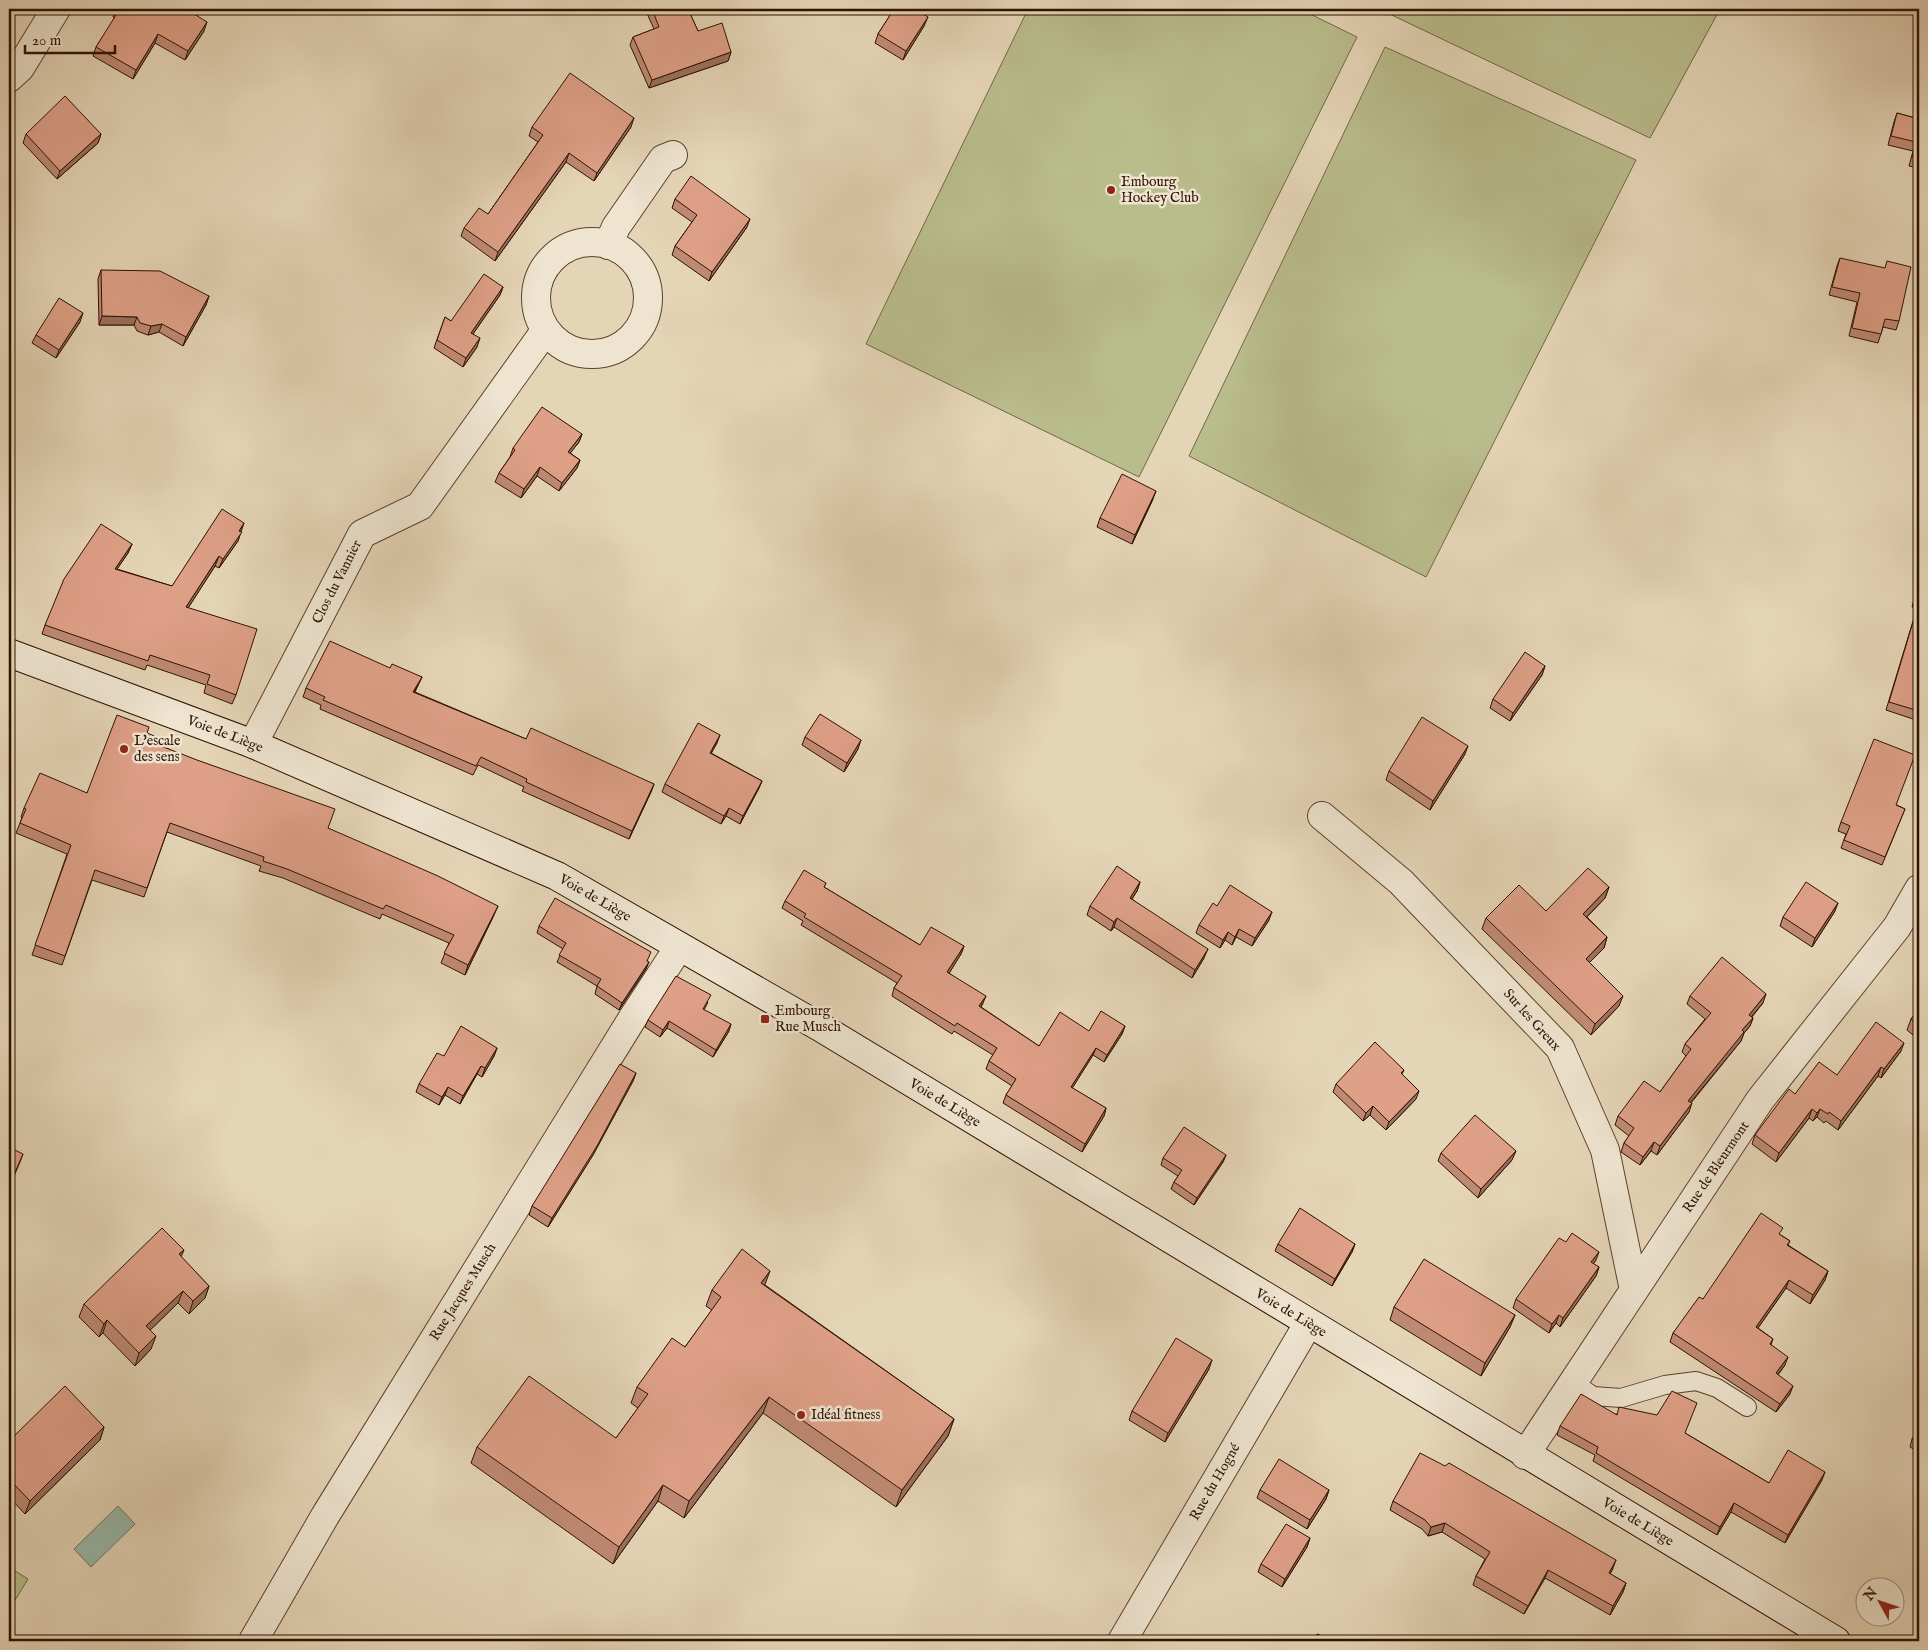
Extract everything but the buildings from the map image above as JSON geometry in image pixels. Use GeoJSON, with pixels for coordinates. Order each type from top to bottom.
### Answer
{"type":"FeatureCollection","features":[{"type":"Feature","properties":{"kind":"street"},"geometry":{"type":"LineString","coordinates":[[9,78],[20,68],[56,9]]}},
{"type":"Feature","properties":{"kind":"street"},"geometry":{"type":"LineString","coordinates":[[608,245],[616,227],[663,159],[673,155]]}},
{"type":"Feature","properties":{"kind":"street"},"geometry":{"type":"LineString","coordinates":[[599,242],[620,249],[635,261],[643,274],[648,293],[647,302],[644,319],[634,336],[622,346],[604,354],[590,355],[570,351],[559,345],[545,331],[540,322],[535,303],[536,290],[542,272],[552,259],[568,247],[580,243],[599,242]]}},
{"type":"Feature","properties":{"kind":"street","name":"Clos du Vannier"},"geometry":{"type":"LineString","coordinates":[[253,744],[362,534],[420,506],[545,331]]}},
{"type":"Feature","properties":{"kind":"street","name":"Voie de Liège"},"geometry":{"type":"LineString","coordinates":[[9,653],[253,744],[557,876],[820,1027],[1308,1324],[1836,1641]]}},
{"type":"Feature","properties":{"kind":"street","name":"Sur les Greux"},"geometry":{"type":"LineString","coordinates":[[1322,816],[1401,882],[1560,1048],[1605,1150],[1634,1290]]}},
{"type":"Feature","properties":{"kind":"street","name":"Rue de Bleurmont"},"geometry":{"type":"LineString","coordinates":[[1525,1454],[1574,1383],[1760,1100],[1897,926],[1919,889]]}},
{"type":"Feature","properties":{"kind":"street","name":"Rue Jacques Musch"},"geometry":{"type":"LineString","coordinates":[[252,1641],[355,1467],[632,1019],[679,947]]}},
{"type":"Feature","properties":{"kind":"street","name":"Rue du Hogné"},"geometry":{"type":"LineString","coordinates":[[1122,1641],[1308,1324]]}},
{"type":"Feature","properties":{"kind":"lane"},"geometry":{"type":"LineString","coordinates":[[1574,1383],[1593,1396],[1621,1398],[1665,1385],[1696,1381],[1717,1388],[1747,1407]]}},
{"type":"Feature","properties":{"kind":"green space","name":"Embourg Hockey Club"},"geometry":{"type":"Polygon","coordinates":[[[1028,9],[1300,9],[1357,37],[1139,477],[866,344],[1028,9]]]}},
{"type":"Feature","properties":{"kind":"green space"},"geometry":{"type":"Polygon","coordinates":[[[1379,9],[1720,9],[1650,138],[1379,9]]]}},
{"type":"Feature","properties":{"kind":"green space"},"geometry":{"type":"Polygon","coordinates":[[[1385,47],[1636,160],[1426,577],[1189,456],[1385,47]]]}},
{"type":"Feature","properties":{"kind":"green space"},"geometry":{"type":"Polygon","coordinates":[[[9,1567],[28,1579],[9,1610],[9,1567]]]}},
{"type":"Feature","properties":{"kind":"shaded area"},"geometry":{"type":"Polygon","coordinates":[[[118,1506],[135,1524],[91,1567],[74,1549],[118,1506]]]}},
{"type":"Feature","properties":{"kind":"place","name":"Embourg Hockey Club"},"geometry":{"type":"Point","coordinates":[1111,190]}},
{"type":"Feature","properties":{"kind":"place","name":"L'escale des sens"},"geometry":{"type":"Point","coordinates":[124,749]}},
{"type":"Feature","properties":{"kind":"place","name":"Embourg Rue Musch"},"geometry":{"type":"Point","coordinates":[765,1019]}},
{"type":"Feature","properties":{"kind":"place","name":"Idéal fitness"},"geometry":{"type":"Point","coordinates":[801,1415]}}]}
